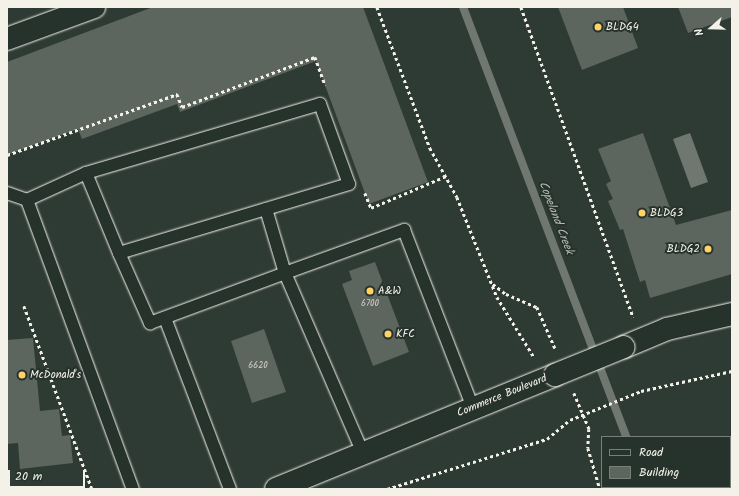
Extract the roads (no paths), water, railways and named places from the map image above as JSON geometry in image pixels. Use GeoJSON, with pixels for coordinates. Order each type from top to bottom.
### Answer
{"type":"FeatureCollection","features":[{"type":"Feature","properties":{"kind":"street"},"geometry":{"type":"LineString","coordinates":[[7,39],[94,7]]}},
{"type":"Feature","properties":{"kind":"street","name":"Commerce Boulevard"},"geometry":{"type":"LineString","coordinates":[[276,489],[667,329],[732,314]]}},
{"type":"Feature","properties":{"kind":"lane"},"geometry":{"type":"LineString","coordinates":[[7,193],[27,200],[86,173],[320,104],[349,184],[119,254]]}},
{"type":"Feature","properties":{"kind":"lane"},"geometry":{"type":"LineString","coordinates":[[86,173],[119,254],[150,323],[404,230],[473,408]]}},
{"type":"Feature","properties":{"kind":"lane"},"geometry":{"type":"LineString","coordinates":[[27,200],[133,489]]}},
{"type":"Feature","properties":{"kind":"lane"},"geometry":{"type":"LineString","coordinates":[[266,210],[285,273],[363,453]]}},
{"type":"Feature","properties":{"kind":"lane"},"geometry":{"type":"LineString","coordinates":[[165,318],[230,489]]}},
{"type":"Feature","properties":{"kind":"waterway","name":"Copeland Creek"},"geometry":{"type":"LineString","coordinates":[[463,7],[626,436]]}},
{"type":"Feature","properties":{"kind":"place","name":"BLDG4"},"geometry":{"type":"Point","coordinates":[598,27]}},
{"type":"Feature","properties":{"kind":"place","name":"BLDG3"},"geometry":{"type":"Point","coordinates":[642,213]}},
{"type":"Feature","properties":{"kind":"place","name":"BLDG2"},"geometry":{"type":"Point","coordinates":[708,249]}},
{"type":"Feature","properties":{"kind":"place","name":"A&W"},"geometry":{"type":"Point","coordinates":[370,291]}},
{"type":"Feature","properties":{"kind":"place","name":"KFC"},"geometry":{"type":"Point","coordinates":[388,334]}},
{"type":"Feature","properties":{"kind":"place","name":"McDonald's"},"geometry":{"type":"Point","coordinates":[22,375]}}]}
